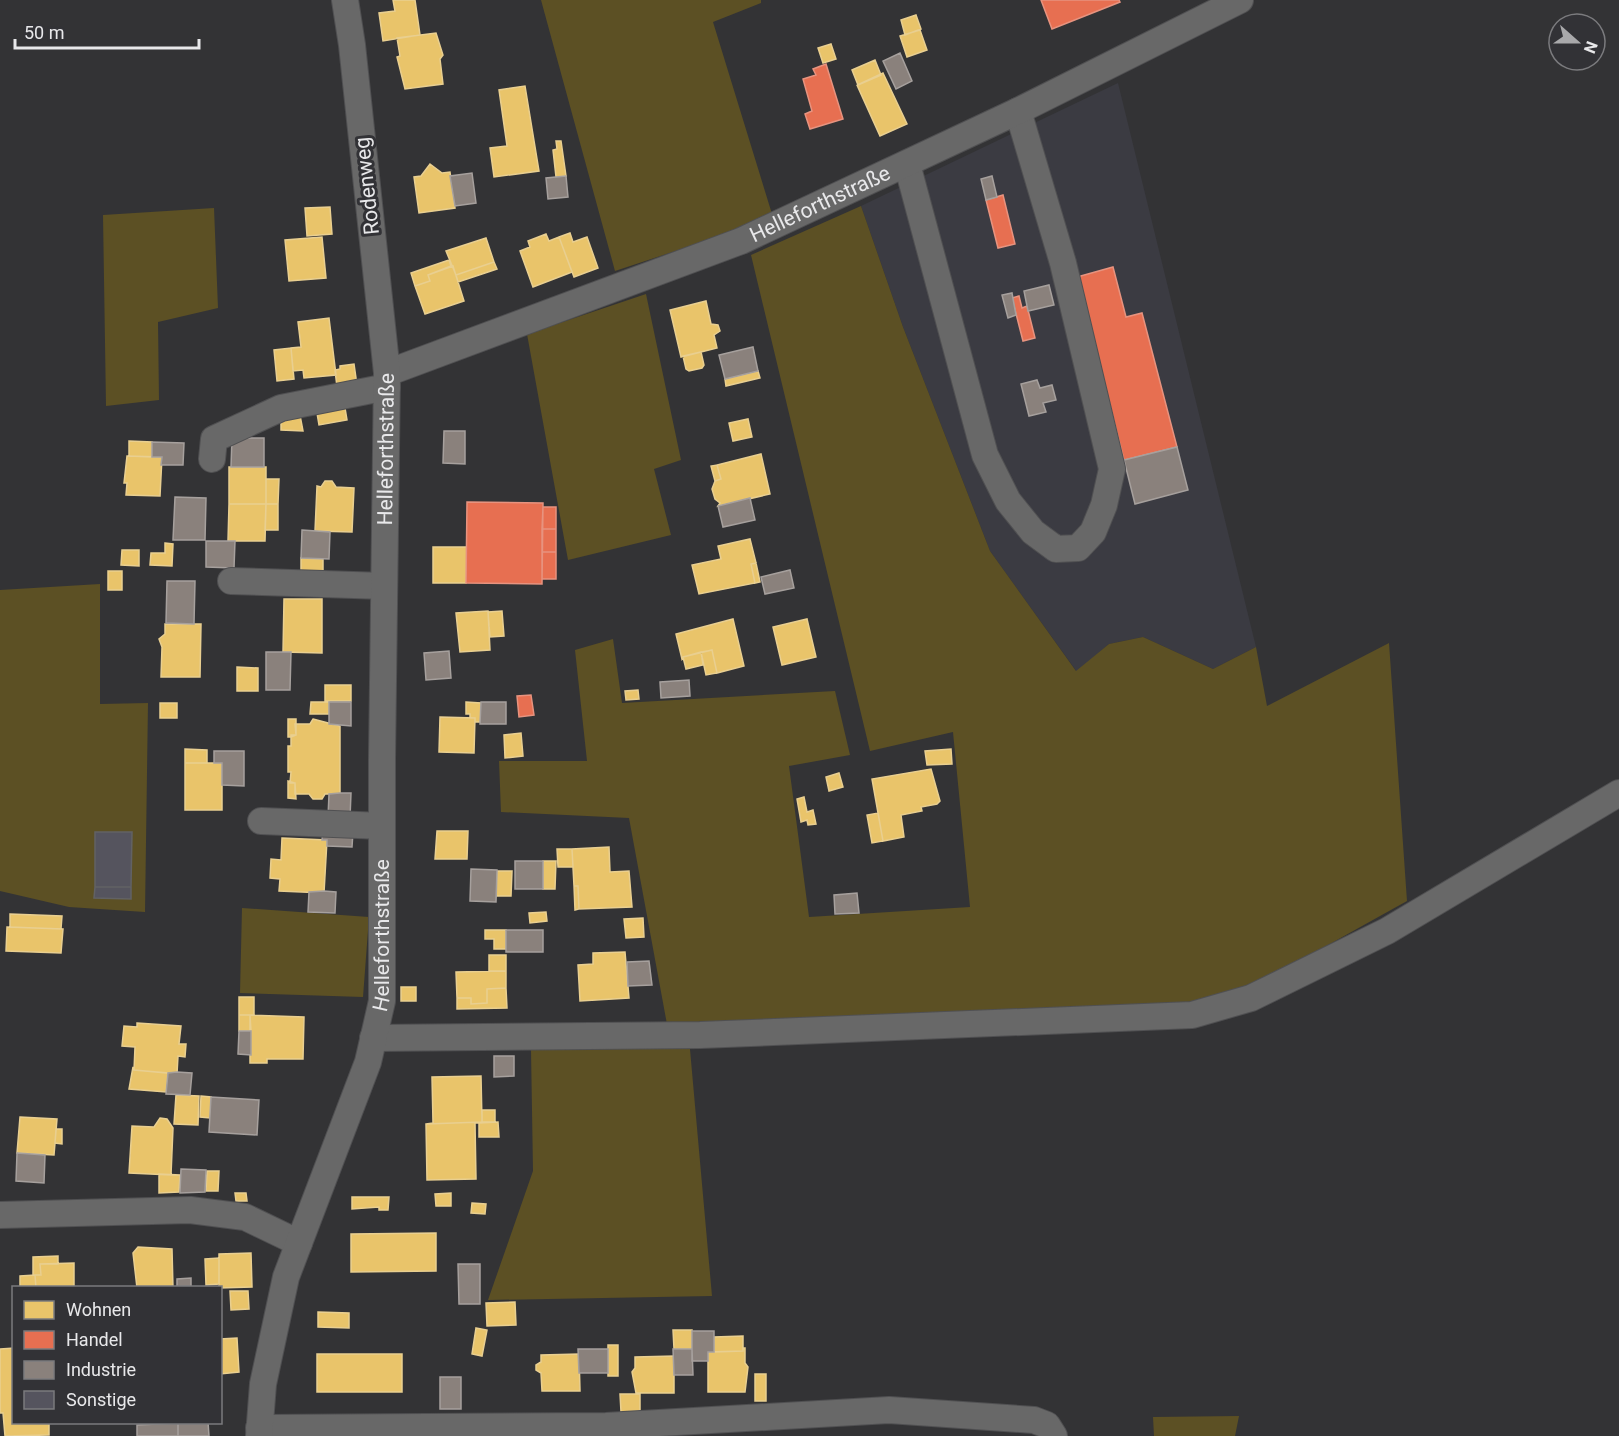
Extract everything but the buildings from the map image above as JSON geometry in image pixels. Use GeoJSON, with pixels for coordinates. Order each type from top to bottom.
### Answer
{"type":"FeatureCollection","features":[{"type":"Feature","properties":{"kind":"street","name":"Rodenweg"},"geometry":{"type":"LineString","coordinates":[[345,0],[352,45],[387,380]]}},
{"type":"Feature","properties":{"kind":"street","name":"Helleforthstraße"},"geometry":{"type":"LineString","coordinates":[[259,1432],[263,1384],[286,1277],[368,1062],[382,1001],[387,380],[741,242],[1018,111],[1239,0]]}},
{"type":"Feature","properties":{"kind":"street"},"geometry":{"type":"LineString","coordinates":[[907,164],[985,455],[1008,501],[1033,532],[1056,549],[1078,548],[1093,532],[1104,504],[1112,469],[1063,263],[1018,111]]}},
{"type":"Feature","properties":{"kind":"street"},"geometry":{"type":"LineString","coordinates":[[212,459],[214,439],[281,408],[387,380]]}},
{"type":"Feature","properties":{"kind":"street"},"geometry":{"type":"LineString","coordinates":[[231,581],[384,586]]}},
{"type":"Feature","properties":{"kind":"street"},"geometry":{"type":"LineString","coordinates":[[374,1038],[700,1035],[1191,1015],[1251,998],[1387,931],[1619,793]]}},
{"type":"Feature","properties":{"kind":"street"},"geometry":{"type":"LineString","coordinates":[[261,821],[382,826]]}},
{"type":"Feature","properties":{"kind":"street"},"geometry":{"type":"LineString","coordinates":[[0,1215],[190,1210],[244,1217],[299,1243]]}},
{"type":"Feature","properties":{"kind":"street"},"geometry":{"type":"LineString","coordinates":[[259,1432],[606,1431],[889,1410],[961,1413],[1034,1420],[1047,1425],[1054,1436]]}},
{"type":"Feature","properties":{"kind":"shaded area"},"geometry":{"type":"Polygon","coordinates":[[[541,0],[761,0],[761,3],[713,22],[772,214],[736,231],[615,271],[541,0]]]}},
{"type":"Feature","properties":{"kind":"shaded area"},"geometry":{"type":"Polygon","coordinates":[[[1118,83],[1256,647],[1213,669],[1143,637],[1109,644],[1077,672],[990,551],[903,327],[861,206],[1118,83]]]}},
{"type":"Feature","properties":{"kind":"shaded area"},"geometry":{"type":"Polygon","coordinates":[[[861,206],[903,327],[990,551],[1076,671],[1109,644],[1143,637],[1213,669],[1256,647],[1267,706],[1389,643],[1407,901],[1249,989],[1191,1007],[688,1027],[712,1296],[488,1300],[533,1171],[531,1050],[671,1046],[629,818],[501,812],[499,761],[587,761],[575,650],[613,639],[622,703],[835,691],[850,755],[789,766],[809,917],[970,907],[953,732],[870,751],[751,255],[861,206]]]}},
{"type":"Feature","properties":{"kind":"shaded area"},"geometry":{"type":"Polygon","coordinates":[[[214,208],[218,308],[158,322],[159,400],[106,406],[103,215],[214,208]]]}},
{"type":"Feature","properties":{"kind":"shaded area"},"geometry":{"type":"Polygon","coordinates":[[[646,294],[681,460],[654,469],[671,535],[568,560],[527,334],[646,294]]]}},
{"type":"Feature","properties":{"kind":"shaded area"},"geometry":{"type":"Polygon","coordinates":[[[100,584],[100,704],[148,703],[145,912],[69,907],[0,891],[0,590],[100,584]]]}},
{"type":"Feature","properties":{"kind":"shaded area"},"geometry":{"type":"Polygon","coordinates":[[[242,908],[369,917],[363,997],[240,993],[242,908]]]}},
{"type":"Feature","properties":{"kind":"shaded area"},"geometry":{"type":"Polygon","coordinates":[[[1239,1416],[1235,1436],[1154,1436],[1153,1417],[1239,1416]]]}}]}
